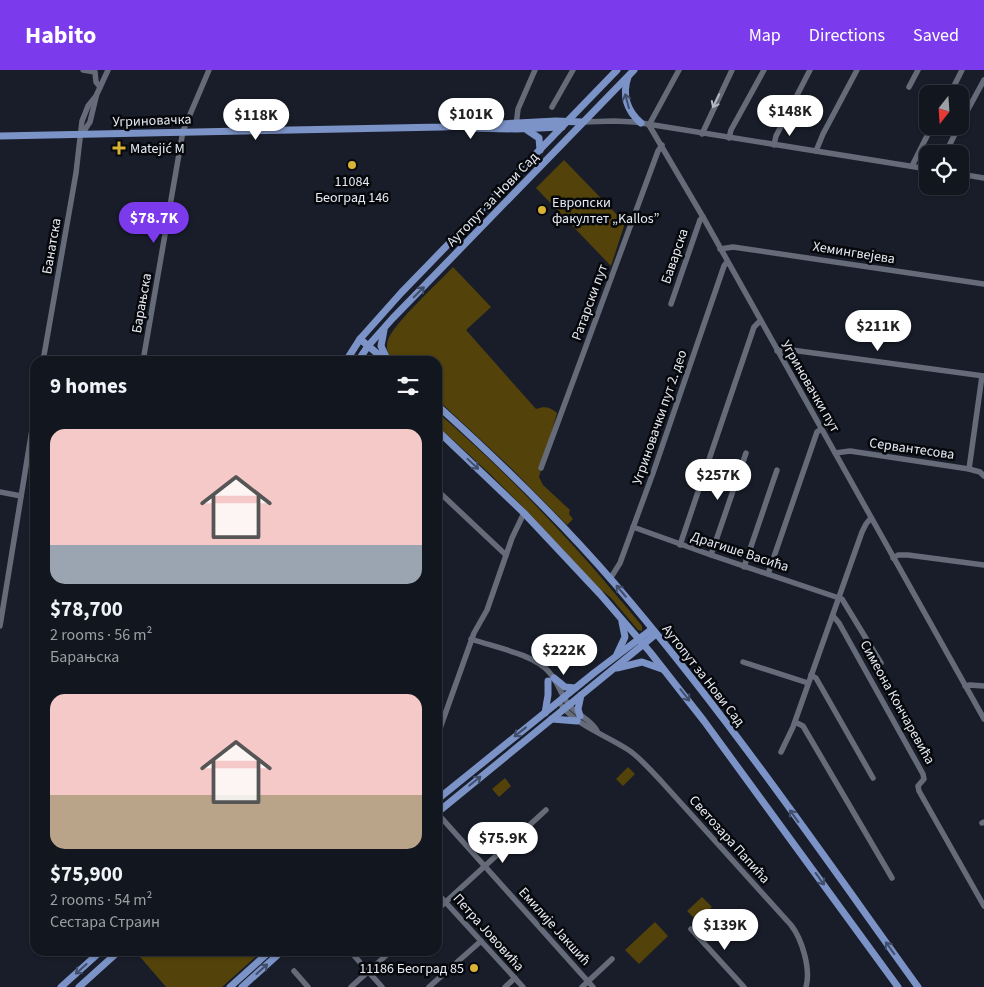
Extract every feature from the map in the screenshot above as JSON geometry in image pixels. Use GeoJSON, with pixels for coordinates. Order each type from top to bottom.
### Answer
{"type":"FeatureCollection","features":[{"type":"Feature","properties":{"kind":"main road","name":"Аутопут за Нови Сад"},"geometry":{"type":"LineString","coordinates":[[349,356],[360,339],[401,293],[617,70]]}},
{"type":"Feature","properties":{"kind":"main road","name":"Аутопут за Нови Сад"},"geometry":{"type":"LineString","coordinates":[[361,356],[385,327],[631,73]]}},
{"type":"Feature","properties":{"kind":"main road"},"geometry":{"type":"LineString","coordinates":[[631,73],[625,90],[626,103],[632,115],[641,123]]}},
{"type":"Feature","properties":{"kind":"main road","name":"Угриновачка"},"geometry":{"type":"LineString","coordinates":[[516,126],[525,129],[582,122]]}},
{"type":"Feature","properties":{"kind":"main road","name":"Угриновачка"},"geometry":{"type":"LineString","coordinates":[[0,136],[455,126],[478,130],[565,124]]}},
{"type":"Feature","properties":{"kind":"main road"},"geometry":{"type":"LineString","coordinates":[[525,129],[539,138],[540,150]]}},
{"type":"Feature","properties":{"kind":"main road"},"geometry":{"type":"LineString","coordinates":[[385,327],[381,346],[385,356]]}},
{"type":"Feature","properties":{"kind":"main road"},"geometry":{"type":"LineString","coordinates":[[360,339],[381,356]]}},
{"type":"Feature","properties":{"kind":"main road","name":"Аутопут за Нови Сад"},"geometry":{"type":"LineString","coordinates":[[442,410],[522,485],[610,579],[654,632],[755,762],[918,987]]}},
{"type":"Feature","properties":{"kind":"main road","name":"Аутопут за Нови Сад"},"geometry":{"type":"LineString","coordinates":[[442,435],[524,513],[642,642],[714,734],[898,987]]}},
{"type":"Feature","properties":{"kind":"main road"},"geometry":{"type":"LineString","coordinates":[[614,658],[622,646],[625,637],[622,623],[615,611]]}},
{"type":"Feature","properties":{"kind":"main road"},"geometry":{"type":"LineString","coordinates":[[442,810],[654,632]]}},
{"type":"Feature","properties":{"kind":"main road"},"geometry":{"type":"LineString","coordinates":[[442,796],[614,658],[642,642]]}},
{"type":"Feature","properties":{"kind":"main road"},"geometry":{"type":"LineString","coordinates":[[612,669],[631,663],[642,662],[665,670]]}},
{"type":"Feature","properties":{"kind":"main road"},"geometry":{"type":"LineString","coordinates":[[545,713],[551,679],[564,687],[576,688]]}},
{"type":"Feature","properties":{"kind":"main road"},"geometry":{"type":"LineString","coordinates":[[552,719],[579,718],[578,709],[581,695]]}},
{"type":"Feature","properties":{"kind":"main road"},"geometry":{"type":"LineString","coordinates":[[61,987],[95,956]]}},
{"type":"Feature","properties":{"kind":"main road"},"geometry":{"type":"LineString","coordinates":[[79,987],[113,956]]}},
{"type":"Feature","properties":{"kind":"main road"},"geometry":{"type":"LineString","coordinates":[[234,986],[265,956]]}},
{"type":"Feature","properties":{"kind":"main road"},"geometry":{"type":"LineString","coordinates":[[242,987],[276,956]]}},
{"type":"Feature","properties":{"kind":"street"},"geometry":{"type":"LineString","coordinates":[[83,70],[94,72],[96,82],[100,87]]}},
{"type":"Feature","properties":{"kind":"street","name":"Банатска"},"geometry":{"type":"LineString","coordinates":[[46,356],[82,134],[90,122],[96,96],[108,70]]}},
{"type":"Feature","properties":{"kind":"street","name":"Барањска"},"geometry":{"type":"LineString","coordinates":[[145,356],[183,131],[209,70]]}},
{"type":"Feature","properties":{"kind":"street"},"geometry":{"type":"LineString","coordinates":[[516,126],[518,108],[535,70]]}},
{"type":"Feature","properties":{"kind":"street"},"geometry":{"type":"LineString","coordinates":[[552,107],[572,70]]}},
{"type":"Feature","properties":{"kind":"street"},"geometry":{"type":"LineString","coordinates":[[649,125],[679,70]]}},
{"type":"Feature","properties":{"kind":"street"},"geometry":{"type":"LineString","coordinates":[[702,134],[732,70]]}},
{"type":"Feature","properties":{"kind":"street"},"geometry":{"type":"LineString","coordinates":[[729,138],[731,130],[764,70]]}},
{"type":"Feature","properties":{"kind":"street"},"geometry":{"type":"LineString","coordinates":[[774,145],[776,136],[810,70]]}},
{"type":"Feature","properties":{"kind":"street"},"geometry":{"type":"LineString","coordinates":[[816,151],[857,70]]}},
{"type":"Feature","properties":{"kind":"street"},"geometry":{"type":"LineString","coordinates":[[909,87],[918,70]]}},
{"type":"Feature","properties":{"kind":"street"},"geometry":{"type":"LineString","coordinates":[[954,85],[962,70]]}},
{"type":"Feature","properties":{"kind":"street"},"geometry":{"type":"LineString","coordinates":[[969,107],[984,80]]}},
{"type":"Feature","properties":{"kind":"street"},"geometry":{"type":"LineString","coordinates":[[582,122],[614,121],[641,123],[919,167]]}},
{"type":"Feature","properties":{"kind":"street","name":"Угриновачки пут"},"geometry":{"type":"LineString","coordinates":[[649,125],[703,217],[984,718]]}},
{"type":"Feature","properties":{"kind":"street"},"geometry":{"type":"LineString","coordinates":[[912,166],[928,135]]}},
{"type":"Feature","properties":{"kind":"street","name":"Ратарски пут"},"geometry":{"type":"LineString","coordinates":[[541,468],[644,187],[658,151],[662,146]]}},
{"type":"Feature","properties":{"kind":"street"},"geometry":{"type":"LineString","coordinates":[[969,176],[984,178]]}},
{"type":"Feature","properties":{"kind":"street","name":"Баварска"},"geometry":{"type":"LineString","coordinates":[[671,304],[700,220],[703,217]]}},
{"type":"Feature","properties":{"kind":"street","name":"Хемингвејева"},"geometry":{"type":"LineString","coordinates":[[720,249],[733,247],[984,284]]}},
{"type":"Feature","properties":{"kind":"street","name":"Угриновачки пут 2. део"},"geometry":{"type":"LineString","coordinates":[[610,579],[620,563],[727,262]]}},
{"type":"Feature","properties":{"kind":"street"},"geometry":{"type":"LineString","coordinates":[[680,545],[754,327],[760,321]]}},
{"type":"Feature","properties":{"kind":"street"},"geometry":{"type":"LineString","coordinates":[[777,351],[784,349],[983,376],[968,469]]}},
{"type":"Feature","properties":{"kind":"street"},"geometry":{"type":"LineString","coordinates":[[768,574],[817,432],[821,429]]}},
{"type":"Feature","properties":{"kind":"street"},"geometry":{"type":"LineString","coordinates":[[0,623],[30,441]]}},
{"type":"Feature","properties":{"kind":"street","name":"Сервантесова"},"geometry":{"type":"LineString","coordinates":[[835,453],[850,451],[968,469],[980,472],[984,476]]}},
{"type":"Feature","properties":{"kind":"street"},"geometry":{"type":"LineString","coordinates":[[710,555],[746,453]]}},
{"type":"Feature","properties":{"kind":"street"},"geometry":{"type":"LineString","coordinates":[[744,567],[777,470]]}},
{"type":"Feature","properties":{"kind":"street"},"geometry":{"type":"LineString","coordinates":[[0,492],[21,496]]}},
{"type":"Feature","properties":{"kind":"street"},"geometry":{"type":"LineString","coordinates":[[442,495],[506,555]]}},
{"type":"Feature","properties":{"kind":"street"},"geometry":{"type":"LineString","coordinates":[[442,722],[471,639],[489,605],[506,555],[524,513]]}},
{"type":"Feature","properties":{"kind":"street"},"geometry":{"type":"LineString","coordinates":[[781,752],[795,722],[862,532],[871,518]]}},
{"type":"Feature","properties":{"kind":"street","name":"Драгише Васића"},"geometry":{"type":"LineString","coordinates":[[633,527],[744,567],[840,597]]}},
{"type":"Feature","properties":{"kind":"street"},"geometry":{"type":"LineString","coordinates":[[893,558],[898,555],[908,555],[984,565]]}},
{"type":"Feature","properties":{"kind":"street"},"geometry":{"type":"LineString","coordinates":[[840,597],[844,600],[881,663]]}},
{"type":"Feature","properties":{"kind":"street","name":"Симеона Кончаревића"},"geometry":{"type":"LineString","coordinates":[[833,616],[839,622],[923,774],[924,778],[918,786],[919,791],[984,906]]}},
{"type":"Feature","properties":{"kind":"street"},"geometry":{"type":"LineString","coordinates":[[471,639],[530,659],[546,669],[561,700]]}},
{"type":"Feature","properties":{"kind":"street"},"geometry":{"type":"LineString","coordinates":[[743,662],[808,683]]}},
{"type":"Feature","properties":{"kind":"street"},"geometry":{"type":"LineString","coordinates":[[811,675],[816,678],[873,778]]}},
{"type":"Feature","properties":{"kind":"street"},"geometry":{"type":"LineString","coordinates":[[965,686],[984,686]]}},
{"type":"Feature","properties":{"kind":"street","name":"Светозара Папића"},"geometry":{"type":"LineString","coordinates":[[561,700],[579,718],[595,726],[597,731],[630,751],[644,764],[791,925],[799,939],[806,961],[808,977],[806,987]]}},
{"type":"Feature","properties":{"kind":"street"},"geometry":{"type":"LineString","coordinates":[[795,722],[803,726],[892,878]]}},
{"type":"Feature","properties":{"kind":"street"},"geometry":{"type":"LineString","coordinates":[[442,905],[546,810]]}},
{"type":"Feature","properties":{"kind":"street","name":"Емилије Јакшић"},"geometry":{"type":"LineString","coordinates":[[442,818],[593,987]]}},
{"type":"Feature","properties":{"kind":"street","name":"Петра Јововића"},"geometry":{"type":"LineString","coordinates":[[442,899],[523,987]]}},
{"type":"Feature","properties":{"kind":"street"},"geometry":{"type":"LineString","coordinates":[[691,928],[744,987]]}},
{"type":"Feature","properties":{"kind":"street"},"geometry":{"type":"LineString","coordinates":[[429,987],[481,941]]}},
{"type":"Feature","properties":{"kind":"street"},"geometry":{"type":"LineString","coordinates":[[354,956],[382,987]]}},
{"type":"Feature","properties":{"kind":"street"},"geometry":{"type":"LineString","coordinates":[[351,987],[386,956]]}},
{"type":"Feature","properties":{"kind":"street"},"geometry":{"type":"LineString","coordinates":[[582,987],[612,959]]}},
{"type":"Feature","properties":{"kind":"street"},"geometry":{"type":"LineString","coordinates":[[294,971],[308,987]]}},
{"type":"Feature","properties":{"kind":"street"},"geometry":{"type":"LineString","coordinates":[[505,987],[515,978]]}},
{"type":"Feature","properties":{"kind":"shaded area"},"geometry":{"type":"Polygon","coordinates":[[[564,160],[625,223],[611,266],[536,188],[564,160]]]}},
{"type":"Feature","properties":{"kind":"shaded area"},"geometry":{"type":"Polygon","coordinates":[[[453,267],[491,307],[466,330],[536,409],[547,408],[557,413],[539,477],[543,485],[570,510],[569,514],[573,519],[567,525],[511,468],[442,404],[442,356],[390,356],[387,348],[388,340],[398,324],[453,267]]]}},
{"type":"Feature","properties":{"kind":"shaded area"},"geometry":{"type":"Polygon","coordinates":[[[442,417],[519,488],[570,542],[642,626],[642,631],[638,630],[611,598],[598,587],[490,474],[442,430],[442,417]]]}},
{"type":"Feature","properties":{"kind":"shaded area"},"geometry":{"type":"Polygon","coordinates":[[[628,767],[635,774],[623,786],[616,779],[628,767]]]}},
{"type":"Feature","properties":{"kind":"shaded area"},"geometry":{"type":"Polygon","coordinates":[[[505,778],[511,786],[499,797],[492,789],[505,778]]]}},
{"type":"Feature","properties":{"kind":"shaded area"},"geometry":{"type":"Polygon","coordinates":[[[702,897],[712,907],[697,921],[687,911],[702,897]]]}},
{"type":"Feature","properties":{"kind":"shaded area"},"geometry":{"type":"Polygon","coordinates":[[[655,922],[668,936],[639,964],[625,950],[655,922]]]}},
{"type":"Feature","properties":{"kind":"shaded area"},"geometry":{"type":"Polygon","coordinates":[[[139,956],[256,956],[222,987],[166,987],[139,956]]]}},
{"type":"Feature","properties":{"kind":"place","name":"Matejić M"},"geometry":{"type":"Point","coordinates":[119,148]}},
{"type":"Feature","properties":{"kind":"place","name":"11084 Београд 146"},"geometry":{"type":"Point","coordinates":[352,165]}},
{"type":"Feature","properties":{"kind":"place","name":"Европски факултет „Kallos”"},"geometry":{"type":"Point","coordinates":[542,210]}},
{"type":"Feature","properties":{"kind":"place","name":"11186 Београд 85"},"geometry":{"type":"Point","coordinates":[474,968]}}]}
